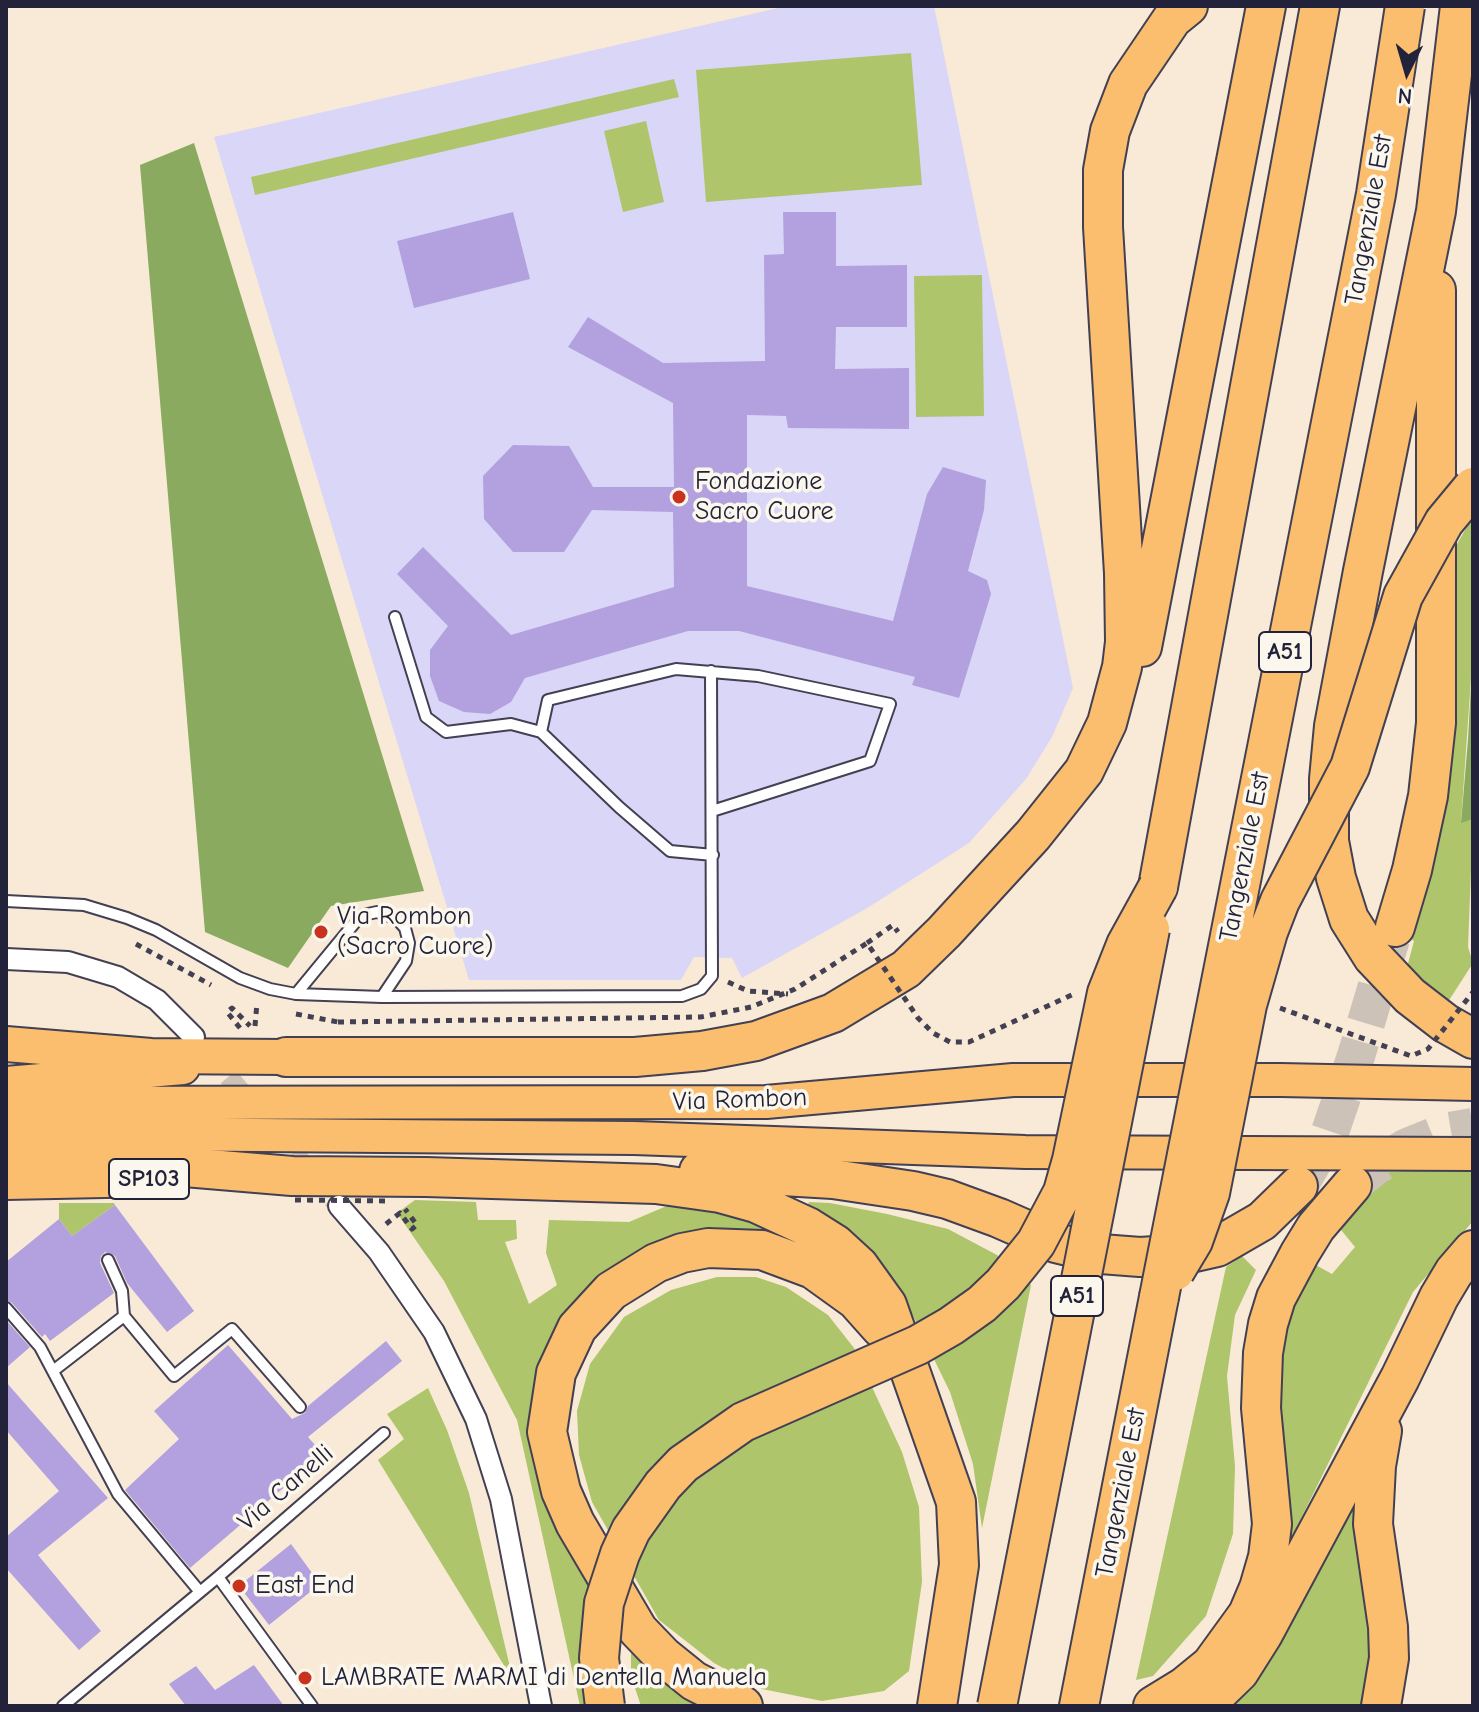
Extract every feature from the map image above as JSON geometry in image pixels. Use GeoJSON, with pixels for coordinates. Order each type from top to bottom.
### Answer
{"type":"FeatureCollection","features":[{"type":"Feature","properties":{"kind":"highway"},"geometry":{"type":"LineString","coordinates":[[6,1044],[151,1056],[635,1057],[702,1051],[756,1041],[833,1013],[906,969],[944,932],[1070,791],[1103,733],[1116,695],[1124,654],[1126,620],[1103,227],[1103,170],[1110,131],[1128,84],[1172,19],[1188,6]]}},
{"type":"Feature","properties":{"kind":"highway"},"geometry":{"type":"LineString","coordinates":[[944,932],[988,901],[1069,819],[1106,764],[1128,704],[1167,525],[1266,6]]}},
{"type":"Feature","properties":{"kind":"highway","name":"A51"},"geometry":{"type":"LineString","coordinates":[[997,1706],[1158,887],[1320,6]]}},
{"type":"Feature","properties":{"kind":"highway","name":"Tangenziale Est"},"geometry":{"type":"LineString","coordinates":[[1079,1706],[1376,194],[1405,6]]}},
{"type":"Feature","properties":{"kind":"highway"},"geometry":{"type":"LineString","coordinates":[[1460,6],[1436,211],[1334,726],[1329,779],[1329,841],[1336,878],[1349,919],[1373,957],[1410,996],[1445,1023],[1473,1039]]}},
{"type":"Feature","properties":{"kind":"highway"},"geometry":{"type":"LineString","coordinates":[[1395,927],[1412,870],[1428,796],[1436,723],[1436,211]]}},
{"type":"Feature","properties":{"kind":"highway"},"geometry":{"type":"LineString","coordinates":[[1159,1297],[1193,1241],[1206,1206],[1247,1005],[1280,901],[1350,767],[1403,596],[1444,522],[1473,487]]}},
{"type":"Feature","properties":{"kind":"highway"},"geometry":{"type":"LineString","coordinates":[[605,1706],[599,1658],[604,1603],[631,1530],[663,1485],[683,1464],[743,1422],[918,1345],[951,1326],[1003,1284],[1036,1243],[1063,1192],[1116,965],[1158,887]]}},
{"type":"Feature","properties":{"kind":"highway"},"geometry":{"type":"LineString","coordinates":[[6,1152],[293,1188],[546,1167],[649,1168],[833,1179],[947,1199],[1056,1243],[1101,1254],[1140,1257],[1186,1254],[1217,1247],[1262,1221],[1298,1186]]}},
{"type":"Feature","properties":{"kind":"highway"},"geometry":{"type":"LineString","coordinates":[[426,1177],[671,1186],[720,1193],[777,1211],[835,1244],[859,1266],[887,1305],[949,1477],[959,1524],[957,1590],[938,1701]]}},
{"type":"Feature","properties":{"kind":"highway","name":"SP103"},"geometry":{"type":"LineString","coordinates":[[6,1182],[293,1188]]}},
{"type":"Feature","properties":{"kind":"highway"},"geometry":{"type":"LineString","coordinates":[[1153,1706],[1211,1665],[1248,1614],[1259,1588],[1268,1557],[1272,1524],[1261,1408],[1263,1353],[1268,1324],[1276,1298],[1300,1253],[1316,1227],[1352,1185]]}},
{"type":"Feature","properties":{"kind":"highway"},"geometry":{"type":"LineString","coordinates":[[743,1706],[694,1681],[638,1630],[575,1523],[561,1491],[547,1432],[556,1373],[564,1351],[592,1310],[635,1274],[682,1253],[708,1248],[736,1248],[762,1250],[823,1275],[856,1300],[908,1361]]}},
{"type":"Feature","properties":{"kind":"highway"},"geometry":{"type":"LineString","coordinates":[[1204,1706],[1239,1672],[1263,1634],[1400,1378],[1439,1297],[1454,1272],[1473,1250]]}},
{"type":"Feature","properties":{"kind":"highway"},"geometry":{"type":"LineString","coordinates":[[1381,1706],[1389,1658],[1388,1627],[1376,1555],[1373,1497],[1383,1428],[1400,1378]]}},
{"type":"Feature","properties":{"kind":"main road"},"geometry":{"type":"LineString","coordinates":[[6,1083],[286,1057]]}},
{"type":"Feature","properties":{"kind":"main road","name":"Via Rombon"},"geometry":{"type":"LineString","coordinates":[[6,1103],[766,1102],[1013,1080],[1473,1084]]}},
{"type":"Feature","properties":{"kind":"main road","name":"Via Rombon"},"geometry":{"type":"LineString","coordinates":[[6,1133],[634,1138],[1025,1152],[1473,1154]]}},
{"type":"Feature","properties":{"kind":"street"},"geometry":{"type":"LineString","coordinates":[[6,959],[68,962],[118,977],[157,1000],[194,1037]]}},
{"type":"Feature","properties":{"kind":"street"},"geometry":{"type":"LineString","coordinates":[[339,1206],[379,1252],[434,1332],[476,1419],[501,1499],[541,1706]]}},
{"type":"Feature","properties":{"kind":"lane"},"geometry":{"type":"LineString","coordinates":[[395,617],[426,717],[446,732],[511,724],[541,732],[670,851],[713,855]]}},
{"type":"Feature","properties":{"kind":"lane"},"geometry":{"type":"LineString","coordinates":[[541,732],[548,700],[676,669],[758,676],[890,704],[870,761],[712,811]]}},
{"type":"Feature","properties":{"kind":"lane"},"geometry":{"type":"LineString","coordinates":[[6,901],[65,902],[112,913],[156,930],[240,978],[296,994],[382,997],[682,996],[701,989],[712,976],[714,958],[711,671]]}},
{"type":"Feature","properties":{"kind":"lane"},"geometry":{"type":"LineString","coordinates":[[296,994],[357,920],[363,915],[377,912],[397,919],[405,928],[409,943],[406,961],[382,997]]}},
{"type":"Feature","properties":{"kind":"lane"},"geometry":{"type":"LineString","coordinates":[[108,1260],[122,1291],[124,1316],[174,1376],[232,1329],[300,1407]]}},
{"type":"Feature","properties":{"kind":"lane"},"geometry":{"type":"LineString","coordinates":[[6,1308],[40,1347],[118,1494],[200,1592]]}},
{"type":"Feature","properties":{"kind":"lane"},"geometry":{"type":"LineString","coordinates":[[53,1371],[124,1316]]}},
{"type":"Feature","properties":{"kind":"lane","name":"Via Canelli"},"geometry":{"type":"LineString","coordinates":[[63,1706],[384,1433]]}},
{"type":"Feature","properties":{"kind":"lane"},"geometry":{"type":"LineString","coordinates":[[218,1577],[312,1706]]}},
{"type":"Feature","properties":{"kind":"path"},"geometry":{"type":"LineString","coordinates":[[291,1013],[338,1022],[701,1017],[751,1007],[795,989],[893,925],[901,937]]}},
{"type":"Feature","properties":{"kind":"path"},"geometry":{"type":"LineString","coordinates":[[132,942],[215,987]]}},
{"type":"Feature","properties":{"kind":"path"},"geometry":{"type":"LineString","coordinates":[[870,958],[880,951]]}},
{"type":"Feature","properties":{"kind":"path"},"geometry":{"type":"LineString","coordinates":[[712,976],[748,991],[803,992]]}},
{"type":"Feature","properties":{"kind":"path"},"geometry":{"type":"LineString","coordinates":[[247,1000],[268,1007]]}},
{"type":"Feature","properties":{"kind":"path"},"geometry":{"type":"LineString","coordinates":[[227,1036],[241,1028],[227,1012],[232,1008],[252,1026],[257,1003]]}},
{"type":"Feature","properties":{"kind":"path"},"geometry":{"type":"LineString","coordinates":[[293,1188],[391,1201]]}},
{"type":"Feature","properties":{"kind":"path"},"geometry":{"type":"LineString","coordinates":[[386,1224],[400,1213],[412,1229],[417,1225],[402,1206]]}},
{"type":"Feature","properties":{"kind":"shaded area","name":"Fondazione Sacro Cuore"},"geometry":{"type":"Polygon","coordinates":[[[787,6],[934,6],[1073,688],[1052,737],[1026,779],[969,843],[869,907],[742,978],[732,958],[694,957],[681,980],[469,980],[214,137],[787,6]]]}},
{"type":"Feature","properties":{"kind":"green space"},"geometry":{"type":"Polygon","coordinates":[[[911,53],[922,185],[706,202],[696,70],[911,53]]]}},
{"type":"Feature","properties":{"kind":"green space"},"geometry":{"type":"Polygon","coordinates":[[[674,79],[679,97],[255,195],[251,177],[674,79]]]}},
{"type":"Feature","properties":{"kind":"green space"},"geometry":{"type":"Polygon","coordinates":[[[646,121],[664,202],[623,212],[604,131],[646,121]]]}},
{"type":"Feature","properties":{"kind":"green space"},"geometry":{"type":"Polygon","coordinates":[[[194,143],[424,891],[331,906],[288,968],[205,932],[140,165],[194,143]]]}},
{"type":"Feature","properties":{"kind":"green space"},"geometry":{"type":"Polygon","coordinates":[[[982,275],[984,416],[916,417],[914,276],[982,275]]]}},
{"type":"Feature","properties":{"kind":"green space"},"geometry":{"type":"Polygon","coordinates":[[[1473,516],[1473,649],[1461,822],[1473,819],[1468,947],[1473,963],[1446,1005],[1406,971],[1414,941],[1410,938],[1431,850],[1452,553],[1473,516]]]}},
{"type":"Feature","properties":{"kind":"green space"},"geometry":{"type":"Polygon","coordinates":[[[1473,649],[1473,819],[1461,823],[1468,740],[1473,649]]]}},
{"type":"Feature","properties":{"kind":"green space"},"geometry":{"type":"Polygon","coordinates":[[[1473,1169],[1473,1221],[1413,1292],[1279,1563],[1274,1348],[1312,1263],[1332,1274],[1355,1247],[1337,1225],[1370,1194],[1352,1173],[1473,1169]]]}},
{"type":"Feature","properties":{"kind":"green space"},"geometry":{"type":"Polygon","coordinates":[[[415,1200],[476,1202],[478,1220],[516,1220],[517,1239],[505,1242],[529,1304],[557,1285],[546,1253],[549,1220],[629,1222],[669,1205],[717,1212],[769,1227],[800,1244],[765,1234],[712,1227],[642,1247],[588,1290],[546,1357],[596,1576],[602,1706],[580,1706],[517,1420],[444,1281],[397,1213],[415,1200]]]}},
{"type":"Feature","properties":{"kind":"green space"},"geometry":{"type":"Polygon","coordinates":[[[809,1202],[887,1214],[948,1229],[997,1255],[1031,1285],[982,1528],[973,1464],[950,1392],[912,1314],[875,1259],[807,1207],[809,1202]]]}},
{"type":"Feature","properties":{"kind":"green space"},"geometry":{"type":"Polygon","coordinates":[[[59,1203],[115,1205],[72,1236],[59,1219],[59,1203]]]}},
{"type":"Feature","properties":{"kind":"green space"},"geometry":{"type":"Polygon","coordinates":[[[1242,1256],[1256,1270],[1235,1315],[1227,1376],[1235,1466],[1233,1534],[1206,1616],[1153,1676],[1136,1680],[1226,1267],[1242,1256]]]}},
{"type":"Feature","properties":{"kind":"green space"},"geometry":{"type":"Polygon","coordinates":[[[717,1277],[756,1277],[786,1287],[828,1315],[854,1348],[902,1452],[919,1507],[922,1582],[909,1671],[884,1691],[822,1701],[762,1689],[714,1663],[659,1620],[592,1502],[579,1455],[577,1411],[590,1364],[624,1317],[671,1290],[717,1277]]]}},
{"type":"Feature","properties":{"kind":"green space"},"geometry":{"type":"Polygon","coordinates":[[[428,1388],[447,1430],[469,1493],[513,1680],[378,1460],[404,1439],[387,1414],[428,1388]]]}},
{"type":"Feature","properties":{"kind":"green space"},"geometry":{"type":"Polygon","coordinates":[[[1361,1477],[1373,1633],[1365,1706],[1221,1706],[1361,1477]]]}},
{"type":"Feature","properties":{"kind":"green space"},"geometry":{"type":"Polygon","coordinates":[[[631,1632],[718,1706],[641,1706],[631,1676],[631,1632]]]}},
{"type":"Feature","properties":{"kind":"building"},"geometry":{"type":"Polygon","coordinates":[[[513,212],[530,279],[414,308],[397,241],[513,212]]]}},
{"type":"Feature","properties":{"kind":"building"},"geometry":{"type":"Polygon","coordinates":[[[783,212],[836,212],[836,266],[907,265],[907,327],[836,327],[835,369],[909,368],[909,429],[788,428],[786,416],[747,415],[747,586],[893,621],[927,494],[943,467],[986,480],[984,510],[968,571],[987,580],[991,594],[959,698],[912,685],[915,677],[739,631],[688,631],[525,678],[511,702],[490,714],[464,712],[439,701],[430,676],[430,650],[448,626],[397,574],[423,547],[511,635],[674,587],[673,512],[592,510],[564,552],[513,552],[484,519],[483,476],[513,445],[569,446],[593,487],[674,487],[673,403],[568,347],[588,317],[663,363],[765,361],[764,255],[784,254],[783,212]]]}},
{"type":"Feature","properties":{"kind":"building"},"geometry":{"type":"Polygon","coordinates":[[[115,1205],[194,1311],[167,1332],[127,1283],[115,1256],[105,1252],[100,1263],[114,1293],[50,1341],[45,1334],[42,1337],[6,1300],[6,1262],[59,1219],[72,1236],[115,1205]]]}},
{"type":"Feature","properties":{"kind":"building"},"geometry":{"type":"Polygon","coordinates":[[[6,1320],[30,1347],[6,1368],[6,1320]]]}},
{"type":"Feature","properties":{"kind":"building"},"geometry":{"type":"Polygon","coordinates":[[[386,1341],[402,1361],[308,1437],[323,1454],[190,1568],[125,1490],[179,1439],[154,1411],[228,1345],[292,1419],[305,1413],[308,1406],[386,1341]]]}},
{"type":"Feature","properties":{"kind":"building"},"geometry":{"type":"Polygon","coordinates":[[[6,1382],[108,1498],[38,1555],[101,1631],[79,1650],[6,1568],[6,1537],[59,1491],[6,1430],[6,1382]]]}},
{"type":"Feature","properties":{"kind":"building"},"geometry":{"type":"Polygon","coordinates":[[[291,1544],[320,1584],[269,1625],[239,1586],[291,1544]]]}},
{"type":"Feature","properties":{"kind":"building"},"geometry":{"type":"Polygon","coordinates":[[[254,1665],[284,1706],[186,1706],[169,1684],[196,1666],[215,1690],[254,1665]]]}},
{"type":"Feature","properties":{"kind":"tunnel"},"geometry":{"type":"LineString","coordinates":[[1302,1181],[1330,1132],[1391,939]]}},
{"type":"Feature","properties":{"kind":"tunnel"},"geometry":{"type":"LineString","coordinates":[[209,1054],[253,1106]]}},
{"type":"Feature","properties":{"kind":"tunnel"},"geometry":{"type":"LineString","coordinates":[[1352,1185],[1407,1147],[1444,1132],[1473,1127]]}},
{"type":"Feature","properties":{"kind":"tunnel"},"geometry":{"type":"LineString","coordinates":[[274,1130],[339,1206]]}},
{"type":"Feature","properties":{"kind":"place","name":"Fondazione Sacro Cuore"},"geometry":{"type":"Point","coordinates":[679,497]}},
{"type":"Feature","properties":{"kind":"place","name":"Via Rombon (Sacro Cuore)"},"geometry":{"type":"Point","coordinates":[321,932]}},
{"type":"Feature","properties":{"kind":"place","name":"East End"},"geometry":{"type":"Point","coordinates":[239,1586]}},
{"type":"Feature","properties":{"kind":"place","name":"LAMBRATE MARMI di Dentella Manuela"},"geometry":{"type":"Point","coordinates":[305,1678]}}]}
